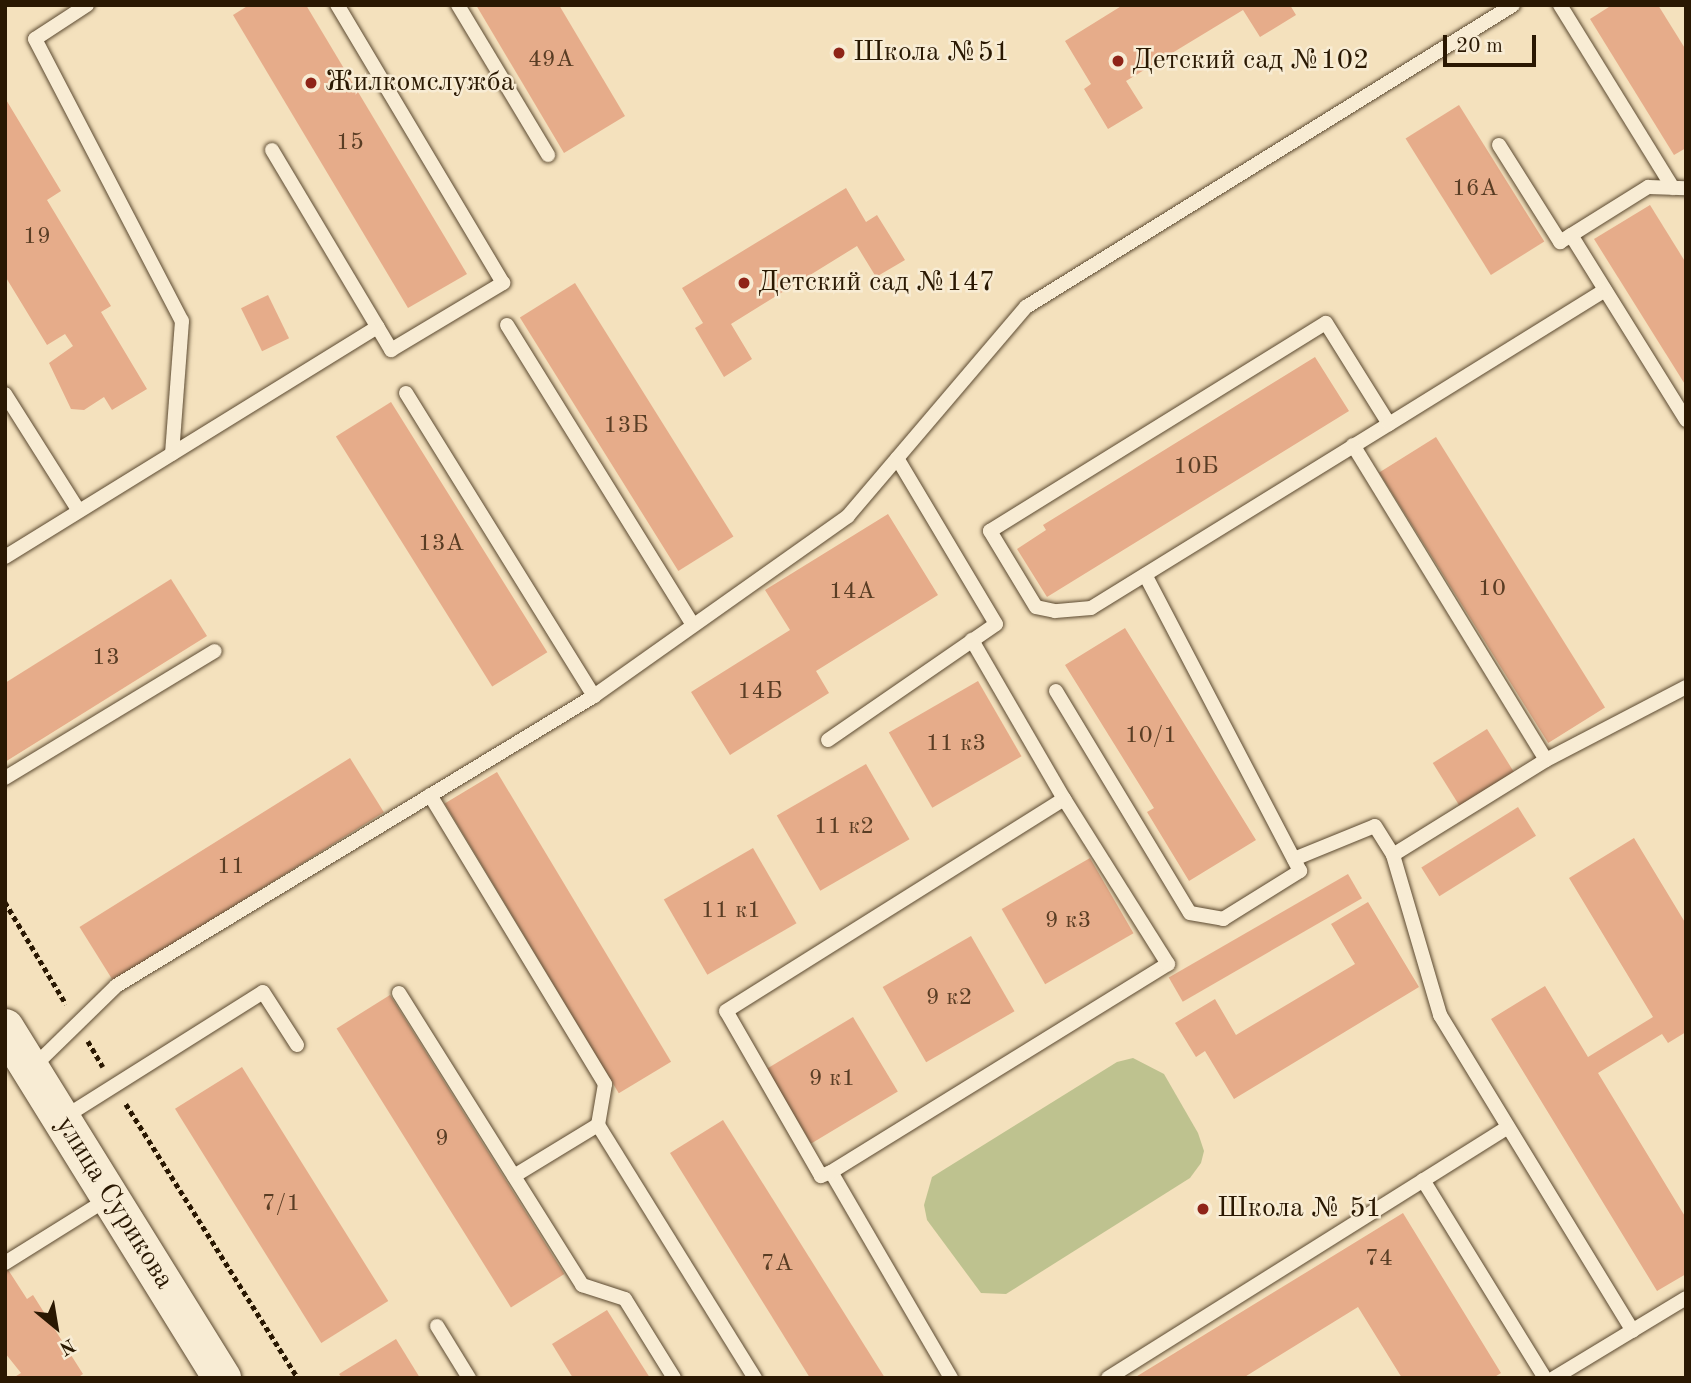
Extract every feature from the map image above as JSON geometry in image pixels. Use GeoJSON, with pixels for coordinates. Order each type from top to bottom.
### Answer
{"type":"FeatureCollection","features":[{"type":"Feature","properties":{"kind":"street","name":"улица Сурикова"},"geometry":{"type":"LineString","coordinates":[[5,1028],[222,1378]]}},
{"type":"Feature","properties":{"kind":"lane"},"geometry":{"type":"LineString","coordinates":[[87,5],[35,39],[182,321],[172,454]]}},
{"type":"Feature","properties":{"kind":"lane"},"geometry":{"type":"LineString","coordinates":[[272,150],[391,350],[503,283],[337,5]]}},
{"type":"Feature","properties":{"kind":"lane"},"geometry":{"type":"LineString","coordinates":[[458,5],[548,155]]}},
{"type":"Feature","properties":{"kind":"lane"},"geometry":{"type":"LineString","coordinates":[[31,1069],[116,986],[594,695],[848,516],[1026,307],[1513,5]]}},
{"type":"Feature","properties":{"kind":"lane"},"geometry":{"type":"LineString","coordinates":[[1560,5],[1680,188]]}},
{"type":"Feature","properties":{"kind":"lane"},"geometry":{"type":"LineString","coordinates":[[1499,145],[1560,242],[1648,187],[1680,188]]}},
{"type":"Feature","properties":{"kind":"lane"},"geometry":{"type":"LineString","coordinates":[[1571,235],[1686,420]]}},
{"type":"Feature","properties":{"kind":"lane"},"geometry":{"type":"LineString","coordinates":[[1388,424],[1326,323],[990,531],[1036,607],[1055,611],[1091,608],[1605,290]]}},
{"type":"Feature","properties":{"kind":"lane"},"geometry":{"type":"LineString","coordinates":[[507,325],[694,625]]}},
{"type":"Feature","properties":{"kind":"lane"},"geometry":{"type":"LineString","coordinates":[[5,557],[377,327]]}},
{"type":"Feature","properties":{"kind":"lane"},"geometry":{"type":"LineString","coordinates":[[407,393],[594,695]]}},
{"type":"Feature","properties":{"kind":"lane"},"geometry":{"type":"LineString","coordinates":[[5,394],[79,511]]}},
{"type":"Feature","properties":{"kind":"lane"},"geometry":{"type":"LineString","coordinates":[[1353,445],[1546,760]]}},
{"type":"Feature","properties":{"kind":"lane"},"geometry":{"type":"LineString","coordinates":[[828,740],[996,624],[897,458]]}},
{"type":"Feature","properties":{"kind":"lane"},"geometry":{"type":"LineString","coordinates":[[1056,691],[1190,913],[1223,919],[1300,871],[1145,575]]}},
{"type":"Feature","properties":{"kind":"lane"},"geometry":{"type":"LineString","coordinates":[[972,640],[1064,799],[1168,964],[821,1176],[726,1011],[1064,799]]}},
{"type":"Feature","properties":{"kind":"lane"},"geometry":{"type":"LineString","coordinates":[[5,778],[215,651]]}},
{"type":"Feature","properties":{"kind":"lane"},"geometry":{"type":"LineString","coordinates":[[1393,855],[1546,760],[1686,687]]}},
{"type":"Feature","properties":{"kind":"lane"},"geometry":{"type":"LineString","coordinates":[[430,795],[605,1084],[598,1125],[755,1378]]}},
{"type":"Feature","properties":{"kind":"lane"},"geometry":{"type":"LineString","coordinates":[[1294,859],[1374,826],[1393,855],[1440,1015],[1633,1331]]}},
{"type":"Feature","properties":{"kind":"lane"},"geometry":{"type":"LineString","coordinates":[[62,1118],[263,992],[297,1045]]}},
{"type":"Feature","properties":{"kind":"lane"},"geometry":{"type":"LineString","coordinates":[[399,993],[582,1284],[625,1299],[674,1378]]}},
{"type":"Feature","properties":{"kind":"lane"},"geometry":{"type":"LineString","coordinates":[[514,1176],[598,1125]]}},
{"type":"Feature","properties":{"kind":"lane"},"geometry":{"type":"LineString","coordinates":[[1108,1378],[1507,1128]]}},
{"type":"Feature","properties":{"kind":"lane"},"geometry":{"type":"LineString","coordinates":[[831,1172],[951,1378]]}},
{"type":"Feature","properties":{"kind":"lane"},"geometry":{"type":"LineString","coordinates":[[1423,1180],[1545,1378]]}},
{"type":"Feature","properties":{"kind":"lane"},"geometry":{"type":"LineString","coordinates":[[5,1263],[110,1197]]}},
{"type":"Feature","properties":{"kind":"lane"},"geometry":{"type":"LineString","coordinates":[[1554,1378],[1686,1298]]}},
{"type":"Feature","properties":{"kind":"lane"},"geometry":{"type":"LineString","coordinates":[[437,1326],[468,1378]]}},
{"type":"Feature","properties":{"kind":"path"},"geometry":{"type":"LineString","coordinates":[[5,902],[114,1084],[298,1378]]}},
{"type":"Feature","properties":{"kind":"green space"},"geometry":{"type":"Polygon","coordinates":[[[1133,1058],[1164,1074],[1198,1133],[1204,1151],[1201,1163],[1190,1178],[1006,1294],[981,1293],[927,1220],[924,1205],[932,1177],[1117,1062],[1133,1058]]]}},
{"type":"Feature","properties":{"kind":"building"},"geometry":{"type":"Polygon","coordinates":[[[249,5],[306,5],[467,274],[408,308],[233,15],[249,5]]]}},
{"type":"Feature","properties":{"kind":"building"},"geometry":{"type":"Polygon","coordinates":[[[476,5],[559,5],[625,116],[564,153],[476,5]]]}},
{"type":"Feature","properties":{"kind":"building","name":"Детский сад №102"},"geometry":{"type":"Polygon","coordinates":[[[1123,5],[1290,5],[1296,15],[1260,37],[1243,10],[1126,81],[1143,108],[1108,129],[1084,89],[1091,84],[1065,41],[1123,5]]]}},
{"type":"Feature","properties":{"kind":"building"},"geometry":{"type":"Polygon","coordinates":[[[1612,5],[1658,5],[1686,50],[1686,148],[1674,155],[1590,19],[1612,5]]]}},
{"type":"Feature","properties":{"kind":"building"},"geometry":{"type":"Polygon","coordinates":[[[5,98],[61,191],[47,200],[111,306],[101,312],[147,389],[112,410],[104,397],[84,410],[71,409],[49,363],[73,346],[65,334],[47,345],[5,276],[5,98]]]}},
{"type":"Feature","properties":{"kind":"building"},"geometry":{"type":"Polygon","coordinates":[[[1459,105],[1544,242],[1491,275],[1406,138],[1459,105]]]}},
{"type":"Feature","properties":{"kind":"building","name":"Детский сад №147"},"geometry":{"type":"Polygon","coordinates":[[[846,188],[866,222],[877,215],[905,260],[876,277],[857,246],[731,324],[752,359],[724,377],[695,328],[703,323],[682,288],[846,188]]]}},
{"type":"Feature","properties":{"kind":"building"},"geometry":{"type":"Polygon","coordinates":[[[1650,205],[1686,263],[1686,386],[1594,239],[1650,205]]]}},
{"type":"Feature","properties":{"kind":"building"},"geometry":{"type":"Polygon","coordinates":[[[575,283],[733,537],[678,571],[520,317],[575,283]]]}},
{"type":"Feature","properties":{"kind":"building"},"geometry":{"type":"Polygon","coordinates":[[[268,295],[289,338],[262,351],[241,308],[268,295]]]}},
{"type":"Feature","properties":{"kind":"building"},"geometry":{"type":"Polygon","coordinates":[[[1315,357],[1349,411],[1047,597],[1017,549],[1046,530],[1043,525],[1315,357]]]}},
{"type":"Feature","properties":{"kind":"building"},"geometry":{"type":"Polygon","coordinates":[[[391,402],[547,652],[492,687],[336,436],[391,402]]]}},
{"type":"Feature","properties":{"kind":"building"},"geometry":{"type":"Polygon","coordinates":[[[1436,437],[1605,708],[1548,743],[1379,473],[1436,437]]]}},
{"type":"Feature","properties":{"kind":"building"},"geometry":{"type":"Polygon","coordinates":[[[888,514],[938,595],[816,671],[829,693],[730,755],[691,692],[790,630],[765,590],[888,514]]]}},
{"type":"Feature","properties":{"kind":"building"},"geometry":{"type":"Polygon","coordinates":[[[171,579],[207,636],[5,762],[5,683],[171,579]]]}},
{"type":"Feature","properties":{"kind":"building"},"geometry":{"type":"Polygon","coordinates":[[[1125,628],[1256,840],[1189,881],[1147,812],[1154,808],[1065,665],[1125,628]]]}},
{"type":"Feature","properties":{"kind":"building"},"geometry":{"type":"Polygon","coordinates":[[[978,681],[1022,756],[932,808],[889,732],[978,681]]]}},
{"type":"Feature","properties":{"kind":"building"},"geometry":{"type":"Polygon","coordinates":[[[1487,729],[1515,773],[1460,807],[1433,763],[1487,729]]]}},
{"type":"Feature","properties":{"kind":"building"},"geometry":{"type":"Polygon","coordinates":[[[350,758],[384,812],[113,981],[79,927],[350,758]]]}},
{"type":"Feature","properties":{"kind":"building"},"geometry":{"type":"Polygon","coordinates":[[[866,764],[910,839],[820,891],[777,816],[866,764]]]}},
{"type":"Feature","properties":{"kind":"building"},"geometry":{"type":"Polygon","coordinates":[[[497,772],[671,1062],[619,1093],[445,803],[497,772]]]}},
{"type":"Feature","properties":{"kind":"building"},"geometry":{"type":"Polygon","coordinates":[[[1518,807],[1536,836],[1439,896],[1421,867],[1518,807]]]}},
{"type":"Feature","properties":{"kind":"building"},"geometry":{"type":"Polygon","coordinates":[[[1634,838],[1686,924],[1686,1032],[1668,1043],[1662,1034],[1598,1073],[1686,1218],[1686,1274],[1657,1291],[1491,1019],[1545,986],[1588,1057],[1653,1017],[1569,878],[1634,838]]]}},
{"type":"Feature","properties":{"kind":"building"},"geometry":{"type":"Polygon","coordinates":[[[753,848],[796,923],[707,975],[664,899],[753,848]]]}},
{"type":"Feature","properties":{"kind":"building"},"geometry":{"type":"Polygon","coordinates":[[[1090,858],[1134,933],[1045,984],[1002,909],[1090,858]]]}},
{"type":"Feature","properties":{"kind":"building"},"geometry":{"type":"Polygon","coordinates":[[[1348,874],[1362,898],[1183,1002],[1169,977],[1348,874]]]}},
{"type":"Feature","properties":{"kind":"building"},"geometry":{"type":"Polygon","coordinates":[[[1368,902],[1419,987],[1234,1099],[1205,1051],[1196,1057],[1175,1023],[1215,999],[1236,1035],[1355,964],[1331,924],[1368,902]]]}},
{"type":"Feature","properties":{"kind":"building"},"geometry":{"type":"Polygon","coordinates":[[[971,936],[1014,1011],[926,1062],[883,987],[971,936]]]}},
{"type":"Feature","properties":{"kind":"building"},"geometry":{"type":"Polygon","coordinates":[[[390,995],[564,1274],[511,1307],[337,1028],[390,995]]]}},
{"type":"Feature","properties":{"kind":"building"},"geometry":{"type":"Polygon","coordinates":[[[853,1017],[898,1092],[811,1144],[766,1069],[853,1017]]]}},
{"type":"Feature","properties":{"kind":"building"},"geometry":{"type":"Polygon","coordinates":[[[242,1067],[388,1301],[321,1343],[175,1109],[242,1067]]]}},
{"type":"Feature","properties":{"kind":"building"},"geometry":{"type":"Polygon","coordinates":[[[723,1120],[885,1378],[810,1378],[670,1153],[723,1120]]]}},
{"type":"Feature","properties":{"kind":"building"},"geometry":{"type":"Polygon","coordinates":[[[1403,1213],[1501,1373],[1493,1378],[1402,1378],[1358,1307],[1243,1378],[1134,1378],[1403,1213]]]}},
{"type":"Feature","properties":{"kind":"building"},"geometry":{"type":"Polygon","coordinates":[[[5,1265],[27,1299],[33,1295],[83,1374],[77,1378],[13,1378],[21,1373],[5,1353],[5,1265]]]}},
{"type":"Feature","properties":{"kind":"building"},"geometry":{"type":"Polygon","coordinates":[[[607,1310],[650,1378],[573,1378],[552,1344],[607,1310]]]}},
{"type":"Feature","properties":{"kind":"building"},"geometry":{"type":"Polygon","coordinates":[[[396,1339],[420,1378],[342,1378],[339,1374],[396,1339]]]}},
{"type":"Feature","properties":{"kind":"place","name":"Школа №51"},"geometry":{"type":"Point","coordinates":[839,53]}},
{"type":"Feature","properties":{"kind":"place","name":"Детский сад №102"},"geometry":{"type":"Point","coordinates":[1118,61]}},
{"type":"Feature","properties":{"kind":"place","name":"Жилкомслужба"},"geometry":{"type":"Point","coordinates":[311,83]}},
{"type":"Feature","properties":{"kind":"place","name":"Детский сад №147"},"geometry":{"type":"Point","coordinates":[744,283]}},
{"type":"Feature","properties":{"kind":"place","name":"Школа № 51"},"geometry":{"type":"Point","coordinates":[1203,1209]}}]}
